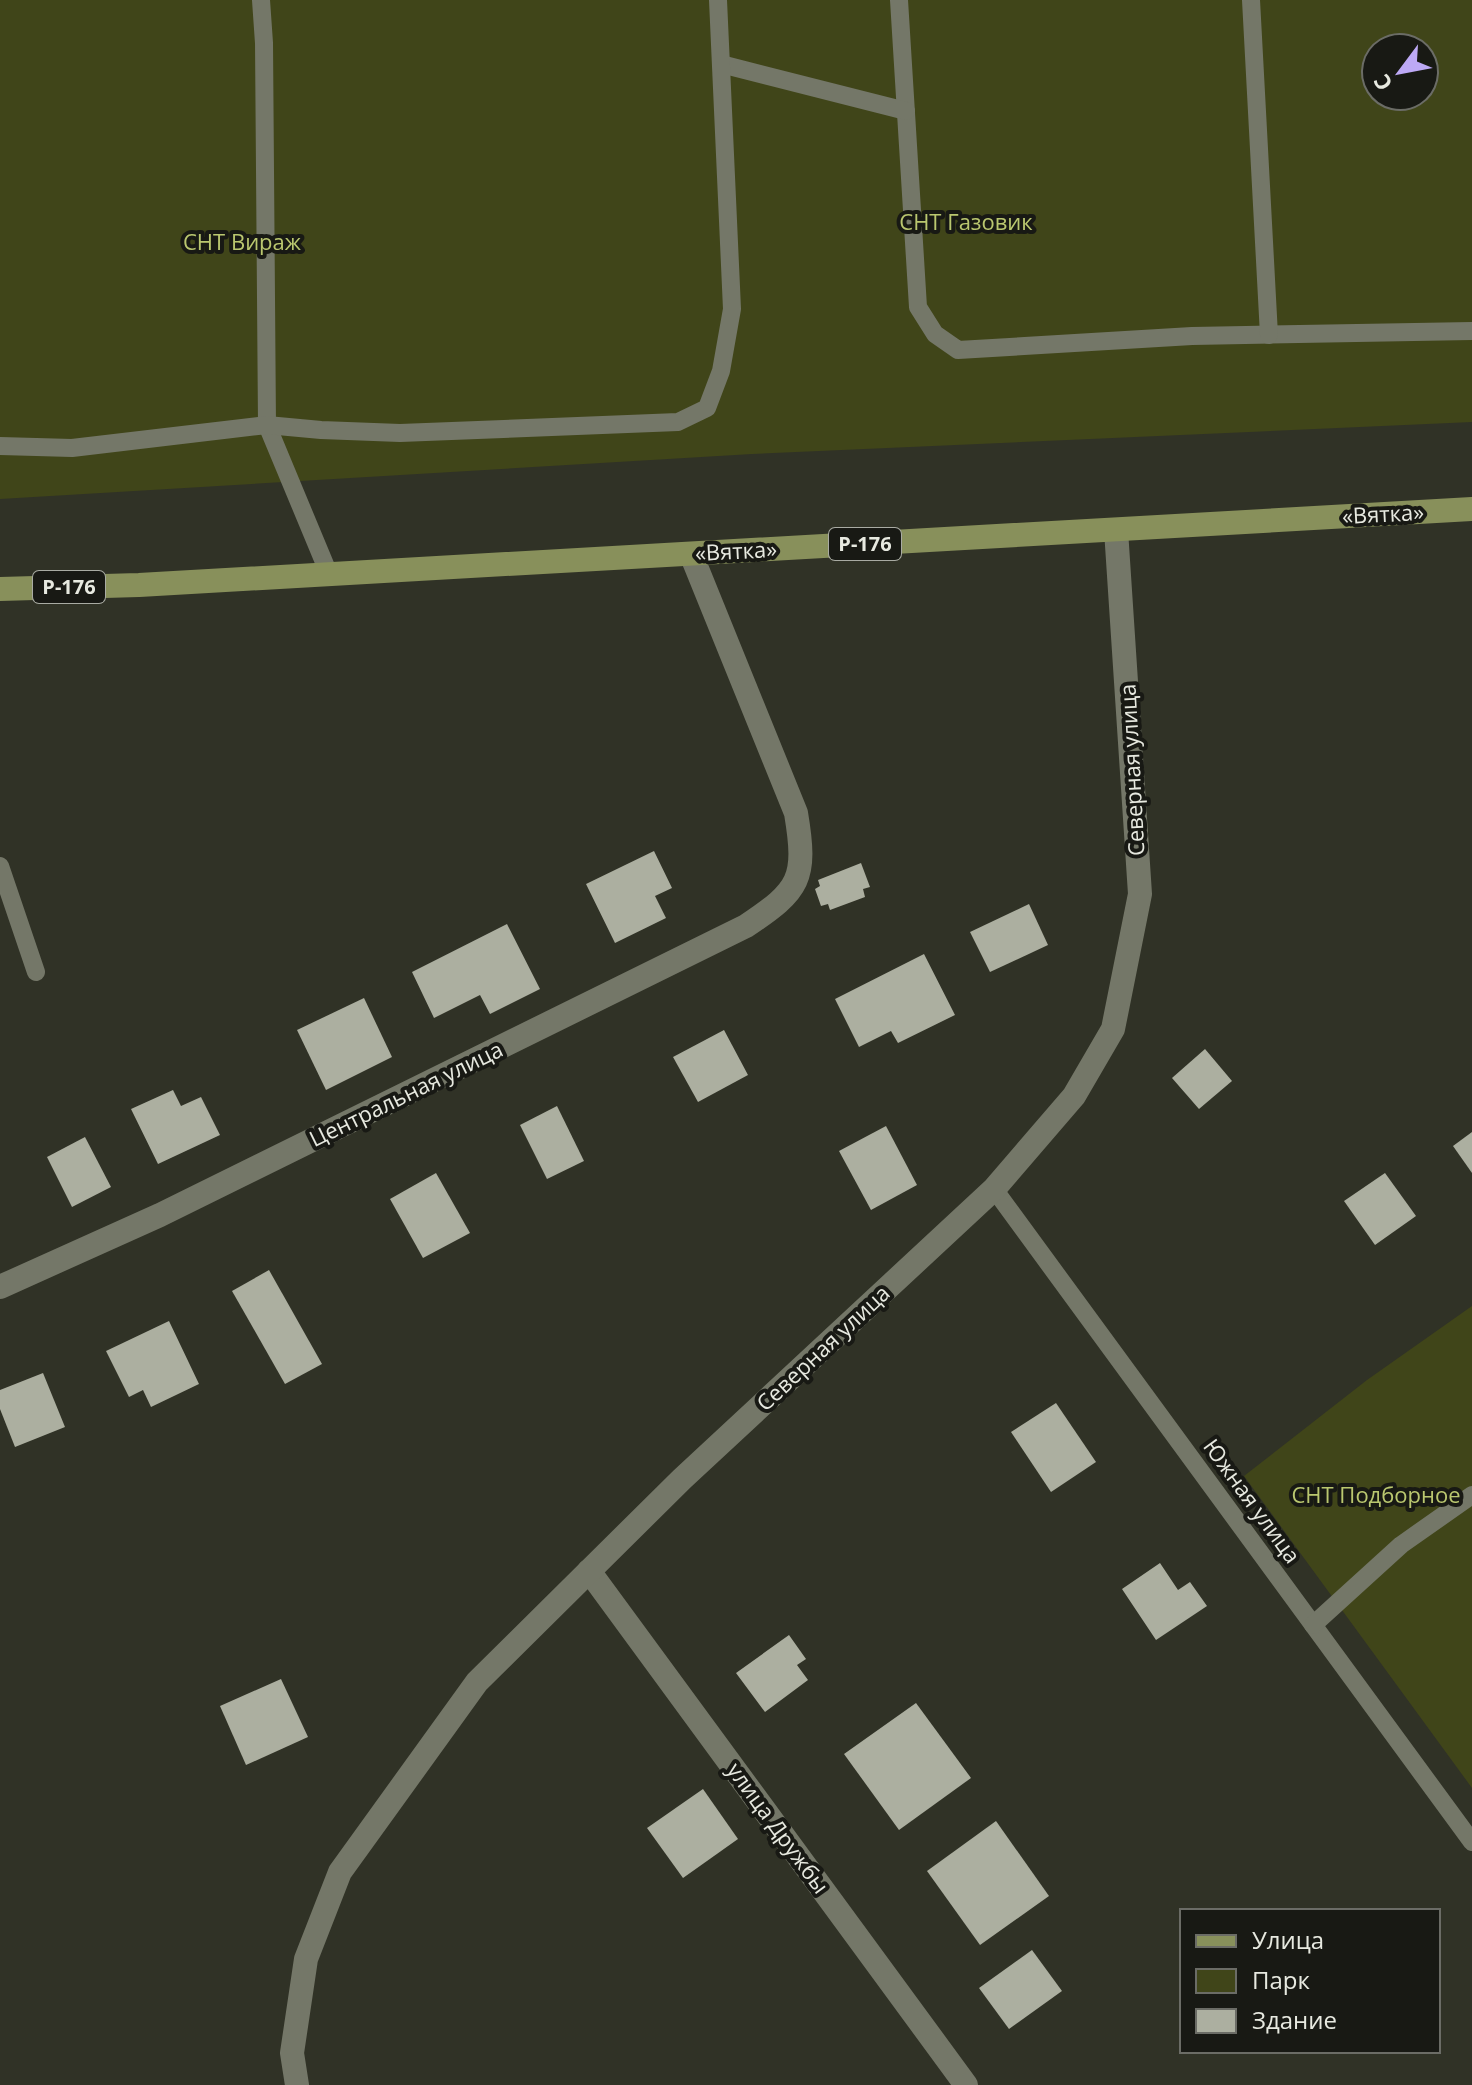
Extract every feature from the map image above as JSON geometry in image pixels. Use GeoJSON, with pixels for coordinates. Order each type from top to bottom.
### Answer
{"type":"FeatureCollection","features":[{"type":"Feature","properties":{"kind":"main road","name":"«Вятка»"},"geometry":{"type":"LineString","coordinates":[[0,589],[139,585],[1472,509]]}},
{"type":"Feature","properties":{"kind":"street","name":"Северная улица"},"geometry":{"type":"LineString","coordinates":[[297,2085],[292,2053],[306,1959],[340,1872],[477,1682],[682,1479],[994,1189],[1074,1096],[1113,1029],[1140,894],[1116,530]]}},
{"type":"Feature","properties":{"kind":"street","name":"Центральная улица"},"geometry":{"type":"LineString","coordinates":[[0,1287],[160,1215],[746,926],[777,905],[798,879],[802,846],[796,813],[691,554]]}},
{"type":"Feature","properties":{"kind":"street","name":"улица Дружбы"},"geometry":{"type":"LineString","coordinates":[[589,1571],[966,2085]]}},
{"type":"Feature","properties":{"kind":"lane"},"geometry":{"type":"LineString","coordinates":[[261,0],[267,425],[329,574]]}},
{"type":"Feature","properties":{"kind":"lane"},"geometry":{"type":"LineString","coordinates":[[0,446],[72,448],[267,425],[400,433],[678,422],[707,408],[721,371],[732,309],[718,0]]}},
{"type":"Feature","properties":{"kind":"lane"},"geometry":{"type":"LineString","coordinates":[[899,0],[918,307],[935,334],[958,350],[1192,336],[1472,331]]}},
{"type":"Feature","properties":{"kind":"lane"},"geometry":{"type":"LineString","coordinates":[[1251,0],[1269,335]]}},
{"type":"Feature","properties":{"kind":"lane"},"geometry":{"type":"LineString","coordinates":[[721,64],[906,111]]}},
{"type":"Feature","properties":{"kind":"lane"},"geometry":{"type":"LineString","coordinates":[[0,866],[36,972]]}},
{"type":"Feature","properties":{"kind":"lane","name":"Южная улица"},"geometry":{"type":"LineString","coordinates":[[994,1189],[1472,1842]]}},
{"type":"Feature","properties":{"kind":"lane"},"geometry":{"type":"LineString","coordinates":[[1313,1625],[1401,1545],[1472,1495]]}},
{"type":"Feature","properties":{"kind":"green space"},"geometry":{"type":"Polygon","coordinates":[[[0,0],[1472,0],[1472,422],[752,454],[0,499],[0,0]]]}},
{"type":"Feature","properties":{"kind":"green space","name":"СНТ Подборное"},"geometry":{"type":"Polygon","coordinates":[[[1472,1306],[1472,1788],[1244,1476],[1367,1380],[1472,1306]]]}},
{"type":"Feature","properties":{"kind":"building"},"geometry":{"type":"Polygon","coordinates":[[[654,851],[672,888],[655,896],[666,918],[615,943],[586,884],[654,851]]]}},
{"type":"Feature","properties":{"kind":"building"},"geometry":{"type":"Polygon","coordinates":[[[861,863],[870,887],[863,889],[865,897],[830,910],[828,904],[821,906],[815,889],[820,886],[818,880],[861,863]]]}},
{"type":"Feature","properties":{"kind":"building"},"geometry":{"type":"Polygon","coordinates":[[[1029,904],[1048,945],[990,972],[970,932],[1029,904]]]}},
{"type":"Feature","properties":{"kind":"building"},"geometry":{"type":"Polygon","coordinates":[[[507,924],[540,989],[490,1014],[480,995],[434,1018],[412,972],[507,924]]]}},
{"type":"Feature","properties":{"kind":"building"},"geometry":{"type":"Polygon","coordinates":[[[924,954],[955,1015],[898,1043],[891,1031],[859,1047],[835,999],[924,954]]]}},
{"type":"Feature","properties":{"kind":"building"},"geometry":{"type":"Polygon","coordinates":[[[364,998],[392,1057],[326,1090],[297,1030],[364,998]]]}},
{"type":"Feature","properties":{"kind":"building"},"geometry":{"type":"Polygon","coordinates":[[[724,1030],[748,1075],[698,1102],[673,1057],[724,1030]]]}},
{"type":"Feature","properties":{"kind":"building"},"geometry":{"type":"Polygon","coordinates":[[[1205,1049],[1232,1081],[1199,1109],[1172,1078],[1205,1049]]]}},
{"type":"Feature","properties":{"kind":"building"},"geometry":{"type":"Polygon","coordinates":[[[173,1090],[181,1106],[201,1097],[220,1135],[158,1164],[131,1109],[173,1090]]]}},
{"type":"Feature","properties":{"kind":"building"},"geometry":{"type":"Polygon","coordinates":[[[557,1106],[584,1161],[547,1179],[520,1125],[557,1106]]]}},
{"type":"Feature","properties":{"kind":"building"},"geometry":{"type":"Polygon","coordinates":[[[886,1126],[917,1185],[871,1210],[839,1151],[886,1126]]]}},
{"type":"Feature","properties":{"kind":"building"},"geometry":{"type":"Polygon","coordinates":[[[1472,1132],[1472,1173],[1453,1146],[1472,1132]]]}},
{"type":"Feature","properties":{"kind":"building"},"geometry":{"type":"Polygon","coordinates":[[[85,1137],[111,1187],[72,1207],[47,1157],[85,1137]]]}},
{"type":"Feature","properties":{"kind":"building"},"geometry":{"type":"Polygon","coordinates":[[[436,1173],[470,1233],[423,1258],[390,1199],[436,1173]]]}},
{"type":"Feature","properties":{"kind":"building"},"geometry":{"type":"Polygon","coordinates":[[[1385,1173],[1416,1216],[1375,1245],[1344,1201],[1385,1173]]]}},
{"type":"Feature","properties":{"kind":"building"},"geometry":{"type":"Polygon","coordinates":[[[269,1270],[322,1364],[285,1384],[232,1291],[269,1270]]]}},
{"type":"Feature","properties":{"kind":"building"},"geometry":{"type":"Polygon","coordinates":[[[169,1321],[199,1384],[151,1407],[143,1390],[129,1397],[106,1351],[169,1321]]]}},
{"type":"Feature","properties":{"kind":"building"},"geometry":{"type":"Polygon","coordinates":[[[43,1373],[65,1427],[15,1447],[0,1409],[0,1390],[43,1373]]]}},
{"type":"Feature","properties":{"kind":"building"},"geometry":{"type":"Polygon","coordinates":[[[1056,1403],[1096,1462],[1051,1492],[1011,1432],[1056,1403]]]}},
{"type":"Feature","properties":{"kind":"building"},"geometry":{"type":"Polygon","coordinates":[[[1160,1563],[1178,1590],[1190,1582],[1207,1606],[1156,1640],[1122,1589],[1160,1563]]]}},
{"type":"Feature","properties":{"kind":"building"},"geometry":{"type":"Polygon","coordinates":[[[789,1635],[806,1659],[797,1665],[808,1680],[765,1712],[736,1673],[789,1635]]]}},
{"type":"Feature","properties":{"kind":"building"},"geometry":{"type":"Polygon","coordinates":[[[281,1679],[308,1737],[246,1765],[220,1706],[281,1679]]]}},
{"type":"Feature","properties":{"kind":"building"},"geometry":{"type":"Polygon","coordinates":[[[916,1703],[971,1778],[899,1830],[844,1754],[916,1703]]]}},
{"type":"Feature","properties":{"kind":"building"},"geometry":{"type":"Polygon","coordinates":[[[703,1789],[738,1839],[683,1878],[647,1828],[703,1789]]]}},
{"type":"Feature","properties":{"kind":"building"},"geometry":{"type":"Polygon","coordinates":[[[996,1821],[1049,1896],[980,1945],[927,1871],[996,1821]]]}},
{"type":"Feature","properties":{"kind":"building"},"geometry":{"type":"Polygon","coordinates":[[[1032,1950],[1062,1991],[1009,2029],[979,1988],[1032,1950]]]}},
{"type":"Feature","properties":{"kind":"park label","name":"СНТ Газовик"},"geometry":{"type":"Point","coordinates":[966,222]}},
{"type":"Feature","properties":{"kind":"park label","name":"СНТ Вираж"},"geometry":{"type":"Point","coordinates":[242,242]}}]}
